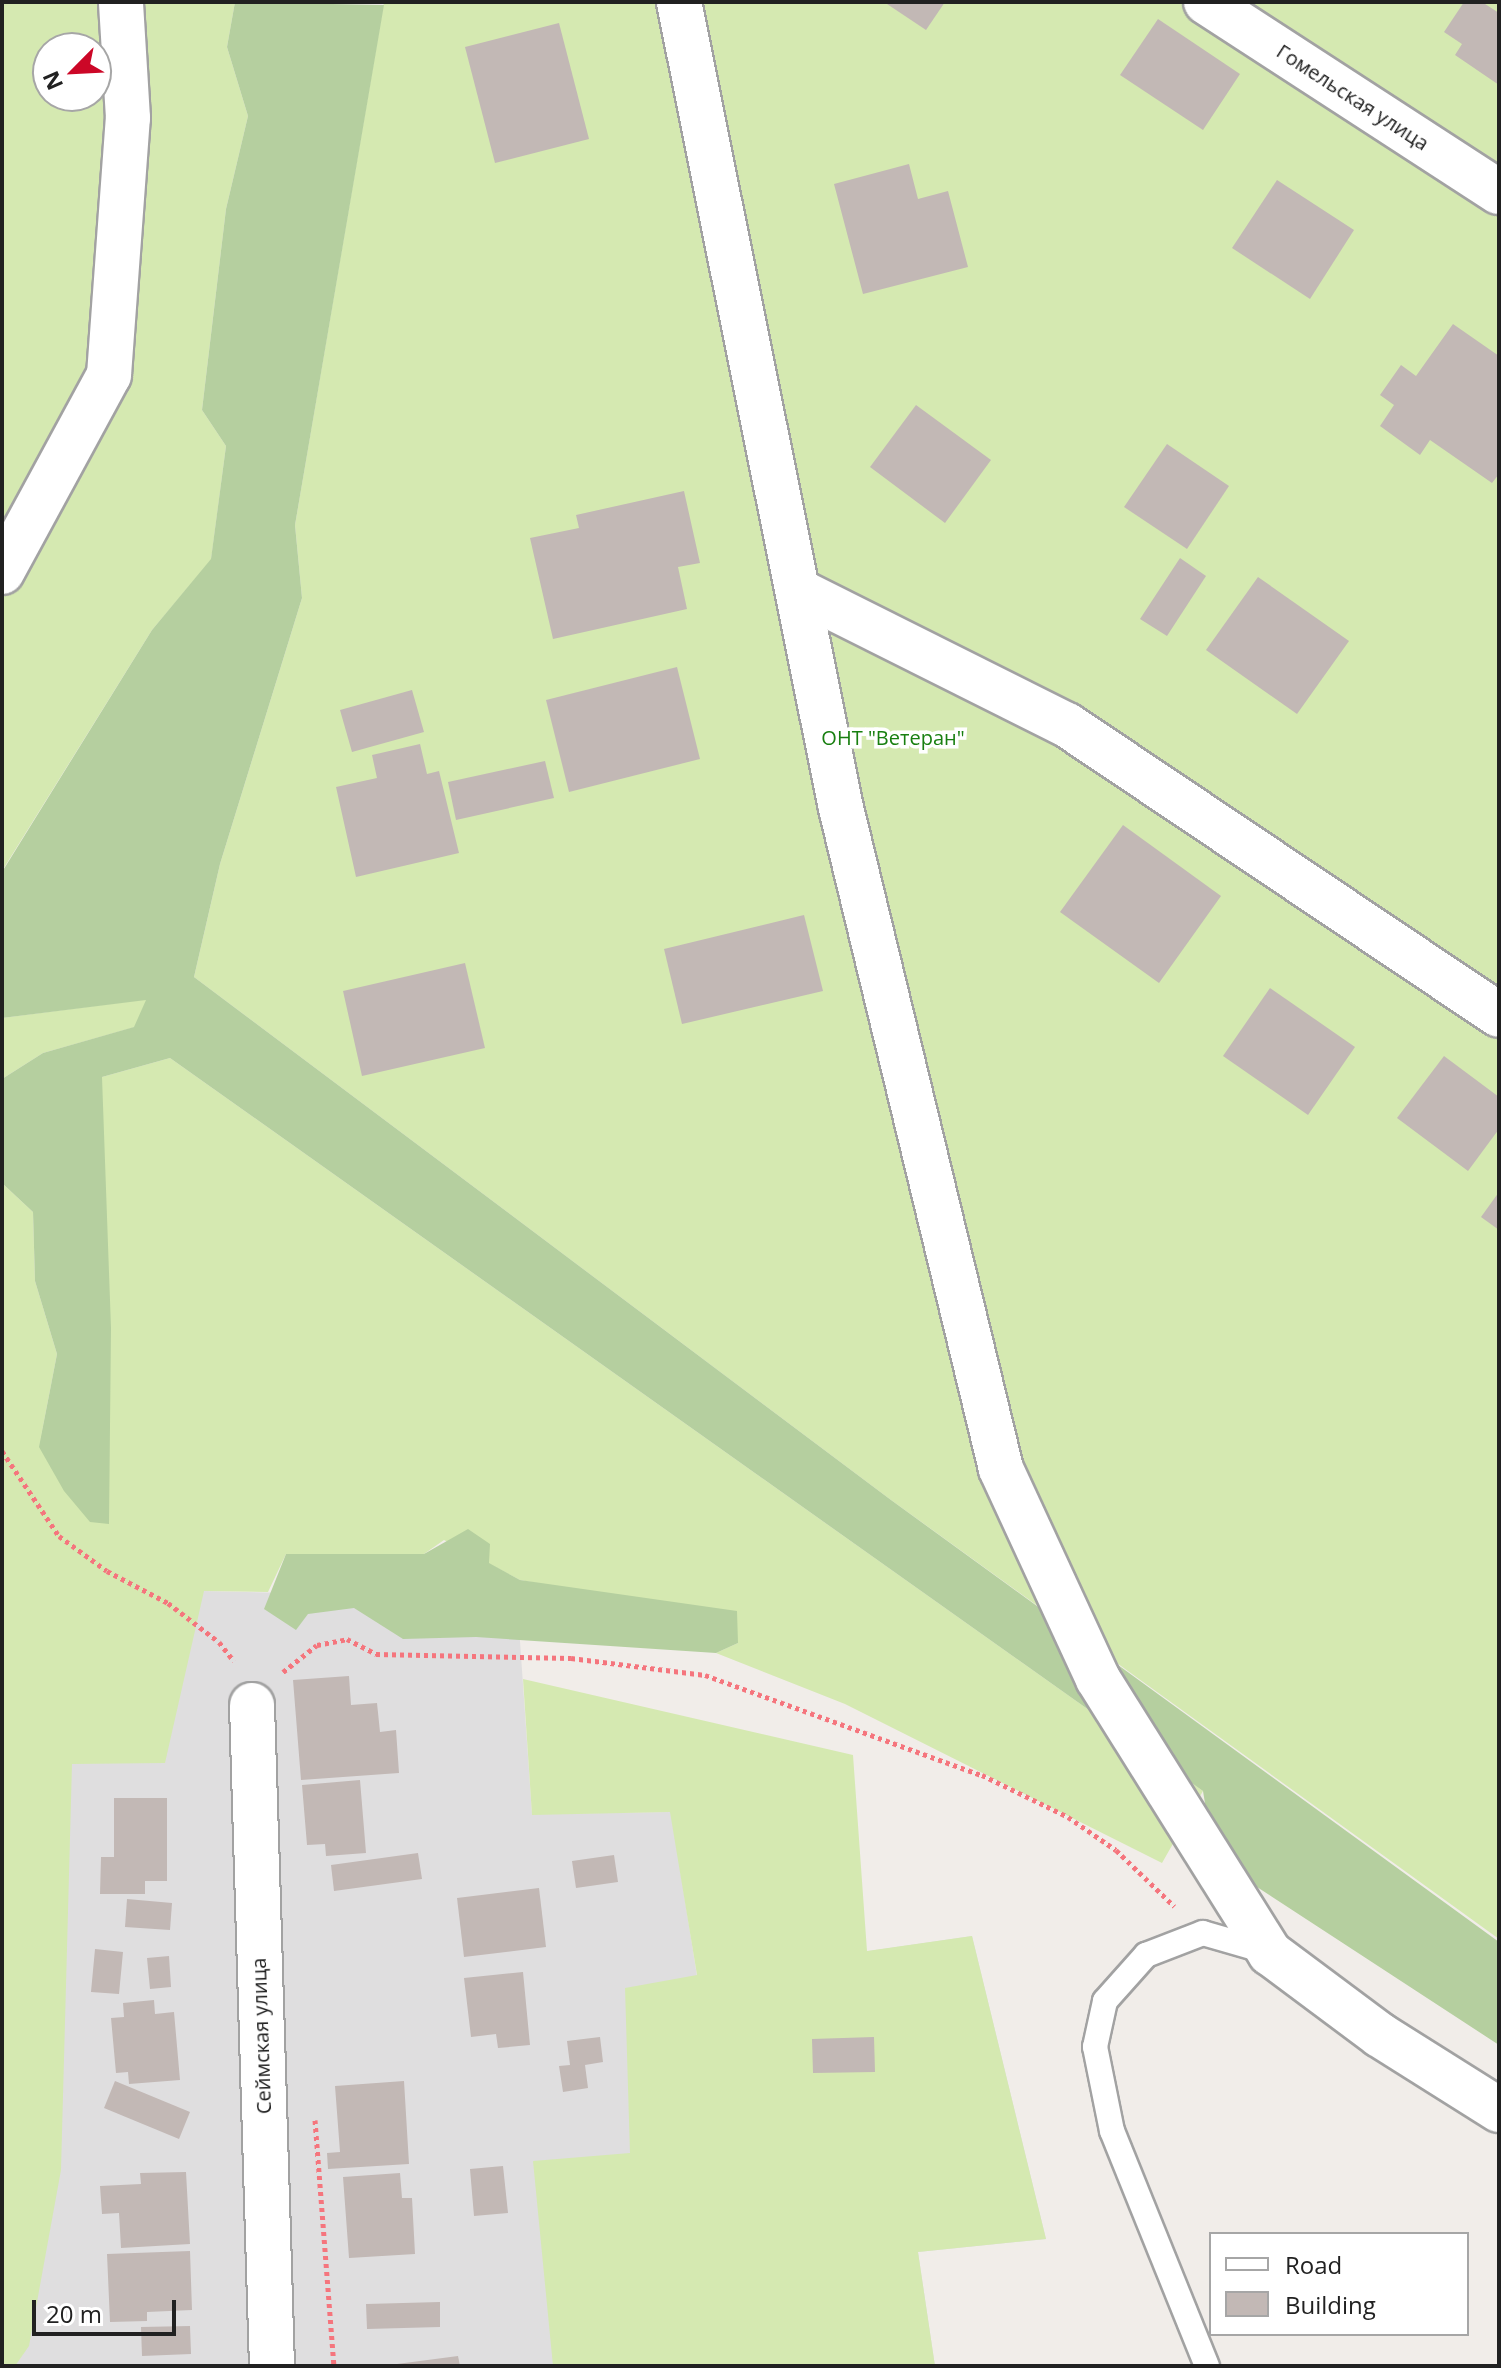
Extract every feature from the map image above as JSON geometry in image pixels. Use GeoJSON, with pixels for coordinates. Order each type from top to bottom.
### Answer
{"type":"FeatureCollection","features":[{"type":"Feature","properties":{"kind":"street"},"geometry":{"type":"LineString","coordinates":[[2,572],[109,375],[128,118],[121,2]]}},
{"type":"Feature","properties":{"kind":"street"},"geometry":{"type":"LineString","coordinates":[[679,2],[752,385],[799,591],[841,808],[1001,1469],[1098,1679],[1270,1953],[1380,2035],[1499,2110]]}},
{"type":"Feature","properties":{"kind":"street","name":"Гомельская улица"},"geometry":{"type":"LineString","coordinates":[[1206,2],[1499,192]]}},
{"type":"Feature","properties":{"kind":"street"},"geometry":{"type":"LineString","coordinates":[[799,591],[1067,725],[1499,1015]]}},
{"type":"Feature","properties":{"kind":"street","name":"Сеймская улица"},"geometry":{"type":"LineString","coordinates":[[252,1705],[272,2366]]}},
{"type":"Feature","properties":{"kind":"lane"},"geometry":{"type":"LineString","coordinates":[[1207,2366],[1112,2131],[1095,2047],[1105,2001],[1146,1955],[1203,1933],[1270,1953]]}},
{"type":"Feature","properties":{"kind":"path"},"geometry":{"type":"LineString","coordinates":[[2,1451],[59,1536],[219,1642],[246,1676],[252,1705]]}},
{"type":"Feature","properties":{"kind":"path"},"geometry":{"type":"LineString","coordinates":[[252,1705],[317,1645],[347,1639],[376,1654],[571,1658],[705,1675],[982,1775],[1068,1817],[1116,1850],[1203,1933]]}},
{"type":"Feature","properties":{"kind":"shaded area"},"geometry":{"type":"Polygon","coordinates":[[[203,1591],[517,1598],[532,1814],[671,1812],[697,1976],[972,1936],[1046,2239],[918,2252],[935,2366],[2,2366],[2,1663],[203,1591]]]}},
{"type":"Feature","properties":{"kind":"green space"},"geometry":{"type":"Polygon","coordinates":[[[2,2],[235,2],[227,47],[248,116],[226,209],[202,410],[226,446],[211,560],[152,630],[2,871],[2,2]]]}},
{"type":"Feature","properties":{"kind":"green space"},"geometry":{"type":"Polygon","coordinates":[[[235,2],[384,5],[295,525],[302,598],[220,864],[194,977],[891,1500],[1499,1942],[1499,2045],[1214,1859],[1203,1791],[170,1058],[102,1077],[111,1328],[109,1524],[90,1522],[64,1491],[39,1447],[57,1354],[35,1281],[33,1212],[2,1183],[2,1079],[43,1053],[134,1027],[146,1000],[2,1018],[2,872],[152,630],[211,559],[226,446],[202,410],[226,209],[248,116],[227,47],[235,2]]]}},
{"type":"Feature","properties":{"kind":"green space","name":"ОНТ \"Ветеран\""},"geometry":{"type":"Polygon","coordinates":[[[384,2],[1499,2],[1499,1939],[891,1500],[194,977],[220,864],[302,598],[295,525],[384,2]]]}},
{"type":"Feature","properties":{"kind":"green space"},"geometry":{"type":"Polygon","coordinates":[[[147,999],[135,1027],[43,1053],[2,1079],[2,1018],[147,999]]]}},
{"type":"Feature","properties":{"kind":"green space"},"geometry":{"type":"Polygon","coordinates":[[[170,1058],[1203,1791],[1162,1863],[845,1704],[716,1653],[738,1643],[613,1597],[520,1580],[444,1540],[424,1554],[286,1554],[268,1592],[204,1591],[165,1763],[72,1764],[61,2170],[29,2346],[15,2366],[2,2366],[2,1183],[33,1212],[35,1281],[57,1354],[39,1447],[101,1149],[102,1077],[170,1058]]]}},
{"type":"Feature","properties":{"kind":"green space"},"geometry":{"type":"Polygon","coordinates":[[[468,1529],[490,1544],[489,1563],[520,1580],[737,1611],[738,1643],[716,1653],[476,1637],[403,1639],[354,1608],[308,1614],[296,1630],[264,1609],[286,1554],[424,1554],[468,1529]]]}},
{"type":"Feature","properties":{"kind":"green space"},"geometry":{"type":"Polygon","coordinates":[[[523,1679],[853,1755],[867,1951],[972,1936],[1046,2239],[918,2252],[935,2366],[553,2366],[533,2161],[630,2153],[625,1988],[697,1975],[670,1812],[532,1815],[523,1679]]]}},
{"type":"Feature","properties":{"kind":"building"},"geometry":{"type":"Polygon","coordinates":[[[884,2],[945,2],[926,30],[884,2]]]}},
{"type":"Feature","properties":{"kind":"building"},"geometry":{"type":"Polygon","coordinates":[[[1464,2],[1482,2],[1499,13],[1499,85],[1455,55],[1462,44],[1444,32],[1464,2]]]}},
{"type":"Feature","properties":{"kind":"building"},"geometry":{"type":"Polygon","coordinates":[[[1158,19],[1240,74],[1203,130],[1120,75],[1158,19]]]}},
{"type":"Feature","properties":{"kind":"building"},"geometry":{"type":"Polygon","coordinates":[[[559,23],[589,139],[495,163],[465,47],[559,23]]]}},
{"type":"Feature","properties":{"kind":"building"},"geometry":{"type":"Polygon","coordinates":[[[909,164],[918,199],[948,191],[968,267],[863,294],[834,184],[909,164]]]}},
{"type":"Feature","properties":{"kind":"building"},"geometry":{"type":"Polygon","coordinates":[[[1277,180],[1354,230],[1310,299],[1232,248],[1277,180]]]}},
{"type":"Feature","properties":{"kind":"building"},"geometry":{"type":"Polygon","coordinates":[[[1453,324],[1499,356],[1499,474],[1492,483],[1430,440],[1420,455],[1380,426],[1394,405],[1380,395],[1401,365],[1416,376],[1453,324]]]}},
{"type":"Feature","properties":{"kind":"building"},"geometry":{"type":"Polygon","coordinates":[[[916,405],[991,460],[945,523],[870,467],[916,405]]]}},
{"type":"Feature","properties":{"kind":"building"},"geometry":{"type":"Polygon","coordinates":[[[1167,444],[1229,486],[1187,549],[1124,507],[1167,444]]]}},
{"type":"Feature","properties":{"kind":"building"},"geometry":{"type":"Polygon","coordinates":[[[684,491],[700,563],[678,567],[687,609],[553,639],[530,538],[579,528],[576,515],[684,491]]]}},
{"type":"Feature","properties":{"kind":"building"},"geometry":{"type":"Polygon","coordinates":[[[1180,558],[1206,576],[1167,636],[1140,619],[1180,558]]]}},
{"type":"Feature","properties":{"kind":"building"},"geometry":{"type":"Polygon","coordinates":[[[1258,577],[1349,641],[1297,714],[1206,650],[1258,577]]]}},
{"type":"Feature","properties":{"kind":"building"},"geometry":{"type":"Polygon","coordinates":[[[677,667],[700,759],[569,792],[546,700],[677,667]]]}},
{"type":"Feature","properties":{"kind":"building"},"geometry":{"type":"Polygon","coordinates":[[[412,690],[424,732],[352,752],[340,710],[412,690]]]}},
{"type":"Feature","properties":{"kind":"building"},"geometry":{"type":"Polygon","coordinates":[[[420,744],[427,774],[439,771],[459,853],[356,877],[336,787],[377,778],[372,755],[420,744]]]}},
{"type":"Feature","properties":{"kind":"building"},"geometry":{"type":"Polygon","coordinates":[[[545,761],[554,798],[456,820],[448,782],[545,761]]]}},
{"type":"Feature","properties":{"kind":"building"},"geometry":{"type":"Polygon","coordinates":[[[1123,825],[1221,896],[1159,983],[1060,912],[1123,825]]]}},
{"type":"Feature","properties":{"kind":"building"},"geometry":{"type":"Polygon","coordinates":[[[804,915],[823,991],[682,1024],[664,949],[804,915]]]}},
{"type":"Feature","properties":{"kind":"building"},"geometry":{"type":"Polygon","coordinates":[[[465,963],[485,1048],[362,1076],[343,991],[465,963]]]}},
{"type":"Feature","properties":{"kind":"building"},"geometry":{"type":"Polygon","coordinates":[[[1270,988],[1355,1047],[1308,1115],[1223,1056],[1270,988]]]}},
{"type":"Feature","properties":{"kind":"building"},"geometry":{"type":"Polygon","coordinates":[[[1444,1056],[1499,1097],[1499,1129],[1468,1171],[1397,1118],[1444,1056]]]}},
{"type":"Feature","properties":{"kind":"building"},"geometry":{"type":"Polygon","coordinates":[[[1499,1192],[1499,1230],[1481,1217],[1499,1192]]]}},
{"type":"Feature","properties":{"kind":"building"},"geometry":{"type":"Polygon","coordinates":[[[349,1676],[351,1705],[377,1703],[380,1732],[396,1730],[399,1773],[301,1780],[293,1680],[349,1676]]]}},
{"type":"Feature","properties":{"kind":"building"},"geometry":{"type":"Polygon","coordinates":[[[360,1780],[366,1853],[326,1856],[325,1844],[307,1845],[302,1785],[360,1780]]]}},
{"type":"Feature","properties":{"kind":"building"},"geometry":{"type":"Polygon","coordinates":[[[114,1798],[167,1798],[167,1881],[145,1881],[145,1894],[100,1894],[101,1857],[114,1857],[114,1798]]]}},
{"type":"Feature","properties":{"kind":"building"},"geometry":{"type":"Polygon","coordinates":[[[418,1853],[422,1879],[334,1891],[331,1865],[418,1853]]]}},
{"type":"Feature","properties":{"kind":"building"},"geometry":{"type":"Polygon","coordinates":[[[614,1855],[618,1882],[576,1888],[572,1861],[614,1855]]]}},
{"type":"Feature","properties":{"kind":"building"},"geometry":{"type":"Polygon","coordinates":[[[539,1888],[546,1947],[464,1957],[457,1898],[539,1888]]]}},
{"type":"Feature","properties":{"kind":"building"},"geometry":{"type":"Polygon","coordinates":[[[127,1899],[172,1903],[170,1930],[125,1927],[127,1899]]]}},
{"type":"Feature","properties":{"kind":"building"},"geometry":{"type":"Polygon","coordinates":[[[95,1949],[123,1952],[119,1994],[91,1992],[95,1949]]]}},
{"type":"Feature","properties":{"kind":"building"},"geometry":{"type":"Polygon","coordinates":[[[169,1956],[171,1987],[150,1989],[147,1958],[169,1956]]]}},
{"type":"Feature","properties":{"kind":"building"},"geometry":{"type":"Polygon","coordinates":[[[523,1972],[530,2045],[498,2048],[496,2034],[471,2037],[464,1978],[523,1972]]]}},
{"type":"Feature","properties":{"kind":"building"},"geometry":{"type":"Polygon","coordinates":[[[154,2000],[155,2014],[174,2012],[180,2080],[129,2084],[128,2072],[116,2073],[111,2018],[124,2017],[123,2003],[154,2000]]]}},
{"type":"Feature","properties":{"kind":"building"},"geometry":{"type":"Polygon","coordinates":[[[600,2037],[603,2062],[585,2065],[588,2088],[563,2092],[559,2066],[570,2065],[567,2041],[600,2037]]]}},
{"type":"Feature","properties":{"kind":"building"},"geometry":{"type":"Polygon","coordinates":[[[874,2037],[875,2072],[813,2073],[812,2039],[874,2037]]]}},
{"type":"Feature","properties":{"kind":"building"},"geometry":{"type":"Polygon","coordinates":[[[115,2081],[190,2112],[179,2139],[104,2108],[115,2081]]]}},
{"type":"Feature","properties":{"kind":"building"},"geometry":{"type":"Polygon","coordinates":[[[404,2081],[409,2164],[328,2169],[327,2153],[340,2152],[335,2086],[404,2081]]]}},
{"type":"Feature","properties":{"kind":"building"},"geometry":{"type":"Polygon","coordinates":[[[503,2166],[508,2213],[474,2216],[470,2169],[503,2166]]]}},
{"type":"Feature","properties":{"kind":"building"},"geometry":{"type":"Polygon","coordinates":[[[186,2172],[190,2244],[121,2248],[119,2213],[102,2214],[100,2186],[141,2184],[140,2173],[186,2172]]]}},
{"type":"Feature","properties":{"kind":"building"},"geometry":{"type":"Polygon","coordinates":[[[400,2173],[402,2198],[412,2198],[415,2254],[349,2258],[343,2177],[400,2173]]]}},
{"type":"Feature","properties":{"kind":"building"},"geometry":{"type":"Polygon","coordinates":[[[190,2251],[192,2310],[147,2312],[147,2321],[110,2322],[107,2254],[190,2251]]]}},
{"type":"Feature","properties":{"kind":"building"},"geometry":{"type":"Polygon","coordinates":[[[440,2302],[440,2327],[367,2329],[366,2304],[440,2302]]]}},
{"type":"Feature","properties":{"kind":"building"},"geometry":{"type":"Polygon","coordinates":[[[190,2326],[191,2354],[142,2356],[141,2327],[190,2326]]]}},
{"type":"Feature","properties":{"kind":"building"},"geometry":{"type":"Polygon","coordinates":[[[458,2356],[460,2366],[397,2366],[397,2364],[458,2356]]]}}]}
